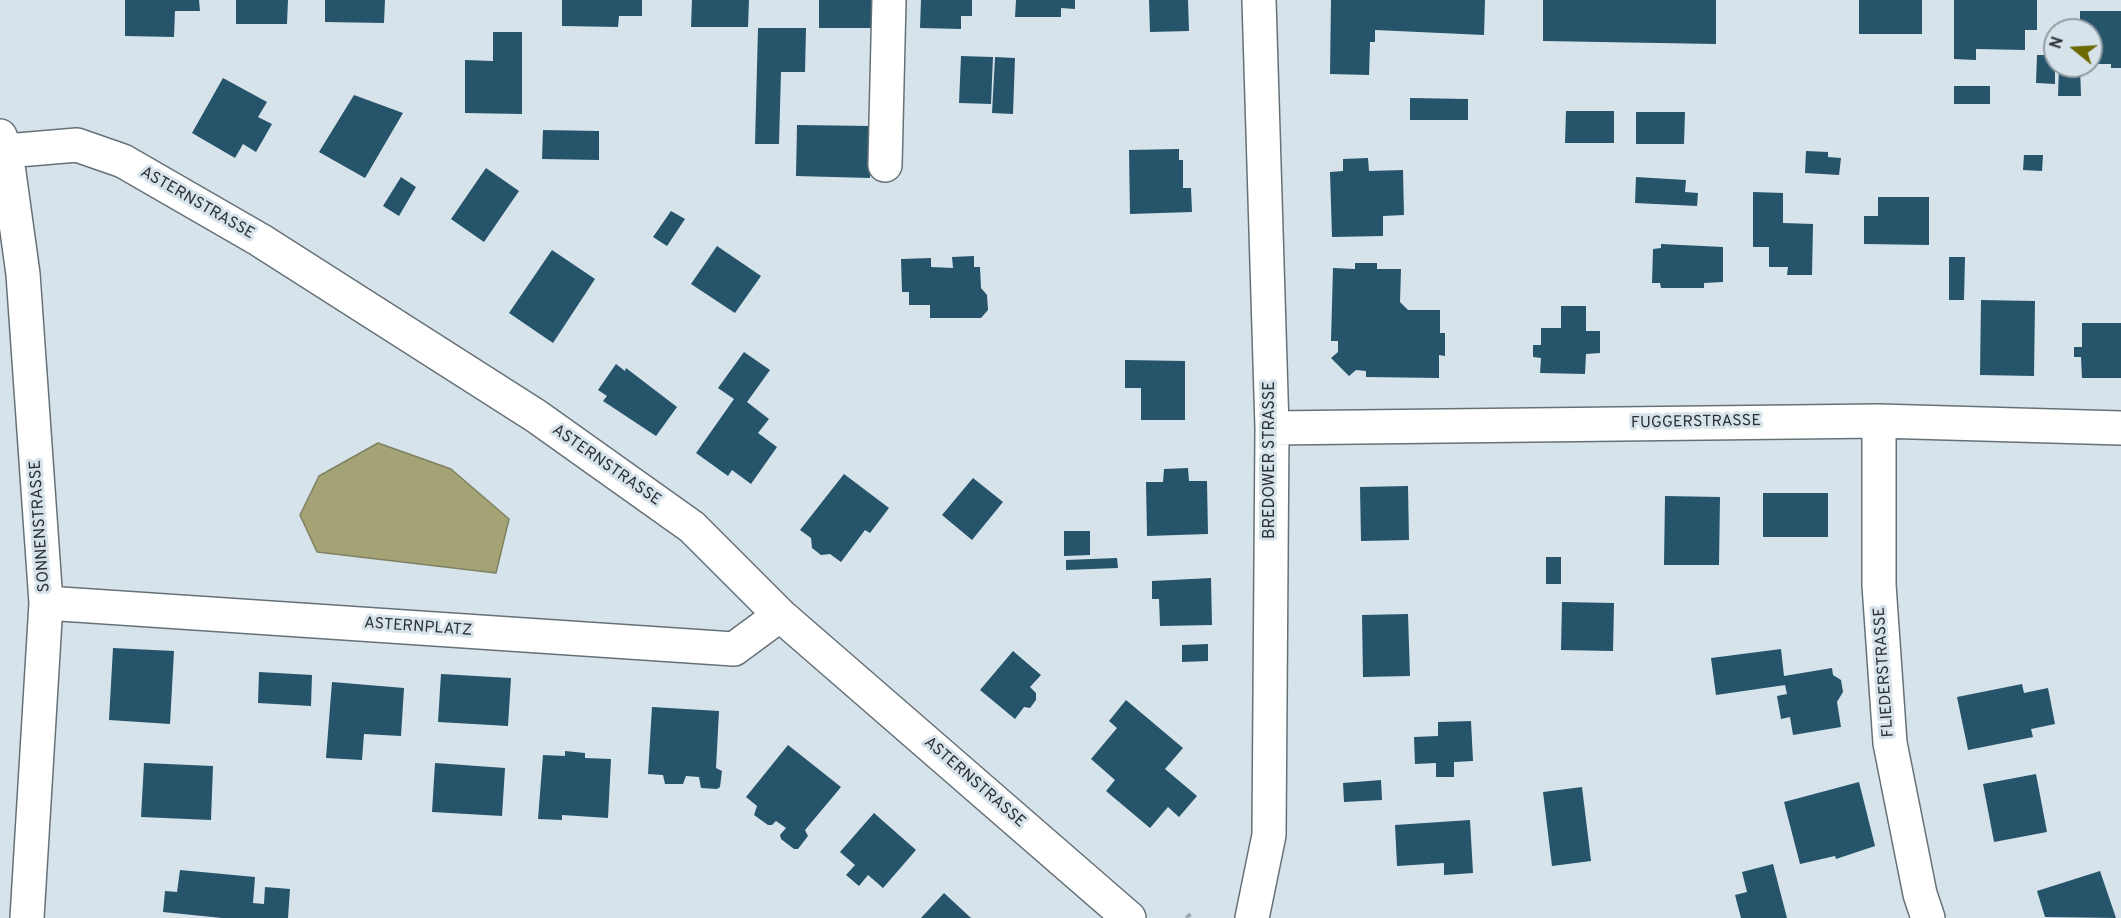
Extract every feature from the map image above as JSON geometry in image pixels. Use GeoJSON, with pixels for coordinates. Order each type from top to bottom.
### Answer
{"type":"FeatureCollection","features":[{"type":"Feature","properties":{"kind":"street"},"geometry":{"type":"LineString","coordinates":[[885,165],[890,0]]}},
{"type":"Feature","properties":{"kind":"street","name":"BREDOWER STRASSE"},"geometry":{"type":"LineString","coordinates":[[1252,918],[1269,835],[1272,428],[1260,0]]}},
{"type":"Feature","properties":{"kind":"street","name":"SONNENSTRASSE"},"geometry":{"type":"LineString","coordinates":[[3,143],[23,274],[46,603],[27,918]]}},
{"type":"Feature","properties":{"kind":"street","name":"ASTERNSTRASSE"},"geometry":{"type":"LineString","coordinates":[[3,143],[77,145],[123,160],[260,240],[536,416],[692,526],[780,615],[1129,918]]}},
{"type":"Feature","properties":{"kind":"street","name":"FUGGERSTRASSE"},"geometry":{"type":"LineString","coordinates":[[1272,428],[1879,421],[2121,428]]}},
{"type":"Feature","properties":{"kind":"street","name":"FLIEDERSTRASSE"},"geometry":{"type":"LineString","coordinates":[[1879,421],[1879,585],[1890,743],[1920,894],[1928,918]]}},
{"type":"Feature","properties":{"kind":"street","name":"ASTERNPLATZ"},"geometry":{"type":"LineString","coordinates":[[46,603],[734,649],[780,615]]}},
{"type":"Feature","properties":{"kind":"path"},"geometry":{"type":"LineString","coordinates":[[1186,918],[1192,913]]}},
{"type":"Feature","properties":{"kind":"shaded area"},"geometry":{"type":"Polygon","coordinates":[[[378,443],[451,469],[509,519],[496,573],[317,552],[300,515],[319,476],[378,443]]]}},
{"type":"Feature","properties":{"kind":"building"},"geometry":{"type":"Polygon","coordinates":[[[125,0],[199,0],[200,11],[175,11],[174,37],[125,36],[125,0]]]}},
{"type":"Feature","properties":{"kind":"building"},"geometry":{"type":"Polygon","coordinates":[[[236,0],[288,0],[287,24],[236,24],[236,0]]]}},
{"type":"Feature","properties":{"kind":"building"},"geometry":{"type":"Polygon","coordinates":[[[325,0],[385,0],[384,23],[325,22],[325,0]]]}},
{"type":"Feature","properties":{"kind":"building"},"geometry":{"type":"Polygon","coordinates":[[[562,0],[642,0],[642,16],[619,16],[618,27],[562,26],[562,0]]]}},
{"type":"Feature","properties":{"kind":"building"},"geometry":{"type":"Polygon","coordinates":[[[692,0],[749,0],[748,27],[691,27],[692,0]]]}},
{"type":"Feature","properties":{"kind":"building"},"geometry":{"type":"Polygon","coordinates":[[[819,0],[875,0],[875,28],[819,28],[819,0]]]}},
{"type":"Feature","properties":{"kind":"building"},"geometry":{"type":"Polygon","coordinates":[[[921,0],[972,0],[972,16],[961,16],[961,29],[920,28],[921,0]]]}},
{"type":"Feature","properties":{"kind":"building"},"geometry":{"type":"Polygon","coordinates":[[[1016,0],[1075,0],[1075,9],[1061,8],[1061,17],[1015,17],[1016,0]]]}},
{"type":"Feature","properties":{"kind":"building"},"geometry":{"type":"Polygon","coordinates":[[[1149,0],[1188,0],[1189,31],[1150,32],[1149,0]]]}},
{"type":"Feature","properties":{"kind":"building"},"geometry":{"type":"Polygon","coordinates":[[[1331,0],[1485,0],[1484,35],[1375,30],[1375,42],[1370,42],[1369,75],[1330,74],[1331,0]]]}},
{"type":"Feature","properties":{"kind":"building"},"geometry":{"type":"Polygon","coordinates":[[[1543,0],[1716,0],[1716,44],[1543,41],[1543,0]]]}},
{"type":"Feature","properties":{"kind":"building"},"geometry":{"type":"Polygon","coordinates":[[[1859,0],[1922,0],[1922,34],[1859,34],[1859,0]]]}},
{"type":"Feature","properties":{"kind":"building"},"geometry":{"type":"Polygon","coordinates":[[[1954,0],[2037,0],[2037,30],[2025,30],[2025,50],[1976,49],[1976,60],[1954,59],[1954,0]]]}},
{"type":"Feature","properties":{"kind":"building"},"geometry":{"type":"Polygon","coordinates":[[[2080,11],[2121,11],[2121,68],[2111,68],[2111,64],[2103,64],[2103,18],[2080,18],[2080,11]]]}},
{"type":"Feature","properties":{"kind":"building"},"geometry":{"type":"Polygon","coordinates":[[[758,28],[806,28],[805,72],[781,72],[779,144],[755,144],[758,28]]]}},
{"type":"Feature","properties":{"kind":"building"},"geometry":{"type":"Polygon","coordinates":[[[493,32],[522,32],[522,114],[465,113],[465,60],[493,61],[493,32]]]}},
{"type":"Feature","properties":{"kind":"building"},"geometry":{"type":"Polygon","coordinates":[[[2037,55],[2043,55],[2043,78],[2055,78],[2055,84],[2036,83],[2037,55]]]}},
{"type":"Feature","properties":{"kind":"building"},"geometry":{"type":"Polygon","coordinates":[[[961,56],[993,57],[991,104],[959,103],[961,56]]]}},
{"type":"Feature","properties":{"kind":"building"},"geometry":{"type":"Polygon","coordinates":[[[995,57],[1015,58],[1013,114],[992,113],[995,57]]]}},
{"type":"Feature","properties":{"kind":"building"},"geometry":{"type":"Polygon","coordinates":[[[223,78],[267,102],[258,117],[272,124],[256,152],[243,144],[235,158],[192,133],[223,78]]]}},
{"type":"Feature","properties":{"kind":"building"},"geometry":{"type":"Polygon","coordinates":[[[2059,78],[2080,78],[2081,96],[2058,96],[2059,78]]]}},
{"type":"Feature","properties":{"kind":"building"},"geometry":{"type":"Polygon","coordinates":[[[1954,86],[1990,86],[1990,104],[1954,104],[1954,86]]]}},
{"type":"Feature","properties":{"kind":"building"},"geometry":{"type":"Polygon","coordinates":[[[354,95],[403,113],[365,178],[319,152],[354,95]]]}},
{"type":"Feature","properties":{"kind":"building"},"geometry":{"type":"Polygon","coordinates":[[[1410,98],[1468,99],[1468,120],[1410,120],[1410,98]]]}},
{"type":"Feature","properties":{"kind":"building"},"geometry":{"type":"Polygon","coordinates":[[[1566,111],[1614,111],[1614,143],[1565,143],[1566,111]]]}},
{"type":"Feature","properties":{"kind":"building"},"geometry":{"type":"Polygon","coordinates":[[[1636,112],[1685,112],[1684,144],[1636,144],[1636,112]]]}},
{"type":"Feature","properties":{"kind":"building"},"geometry":{"type":"Polygon","coordinates":[[[797,125],[871,126],[870,178],[796,176],[797,125]]]}},
{"type":"Feature","properties":{"kind":"building"},"geometry":{"type":"Polygon","coordinates":[[[543,130],[599,131],[599,160],[542,159],[543,130]]]}},
{"type":"Feature","properties":{"kind":"building"},"geometry":{"type":"Polygon","coordinates":[[[1179,149],[1179,160],[1183,160],[1183,188],[1191,188],[1192,212],[1130,214],[1129,150],[1179,149]]]}},
{"type":"Feature","properties":{"kind":"building"},"geometry":{"type":"Polygon","coordinates":[[[1806,151],[1828,152],[1828,157],[1841,158],[1839,175],[1805,173],[1806,151]]]}},
{"type":"Feature","properties":{"kind":"building"},"geometry":{"type":"Polygon","coordinates":[[[2024,155],[2043,155],[2042,171],[2023,170],[2024,155]]]}},
{"type":"Feature","properties":{"kind":"building"},"geometry":{"type":"Polygon","coordinates":[[[1368,158],[1369,171],[1403,170],[1404,215],[1383,216],[1383,236],[1332,237],[1330,172],[1343,171],[1343,159],[1368,158]]]}},
{"type":"Feature","properties":{"kind":"building"},"geometry":{"type":"Polygon","coordinates":[[[486,168],[519,191],[484,242],[451,219],[486,168]]]}},
{"type":"Feature","properties":{"kind":"building"},"geometry":{"type":"Polygon","coordinates":[[[401,177],[416,187],[399,216],[383,206],[401,177]]]}},
{"type":"Feature","properties":{"kind":"building"},"geometry":{"type":"Polygon","coordinates":[[[1636,177],[1686,180],[1685,192],[1698,193],[1697,206],[1635,203],[1636,177]]]}},
{"type":"Feature","properties":{"kind":"building"},"geometry":{"type":"Polygon","coordinates":[[[1753,192],[1783,193],[1783,223],[1813,224],[1812,275],[1787,275],[1788,267],[1769,267],[1769,247],[1753,247],[1753,192]]]}},
{"type":"Feature","properties":{"kind":"building"},"geometry":{"type":"Polygon","coordinates":[[[1878,197],[1929,197],[1929,245],[1864,244],[1864,216],[1878,216],[1878,197]]]}},
{"type":"Feature","properties":{"kind":"building"},"geometry":{"type":"Polygon","coordinates":[[[671,211],[685,219],[667,246],[653,237],[671,211]]]}},
{"type":"Feature","properties":{"kind":"building"},"geometry":{"type":"Polygon","coordinates":[[[1661,244],[1723,247],[1723,282],[1704,283],[1704,288],[1661,288],[1660,283],[1652,283],[1653,249],[1661,248],[1661,244]]]}},
{"type":"Feature","properties":{"kind":"building"},"geometry":{"type":"Polygon","coordinates":[[[717,246],[761,276],[735,313],[691,284],[717,246]]]}},
{"type":"Feature","properties":{"kind":"building"},"geometry":{"type":"Polygon","coordinates":[[[552,250],[595,279],[553,343],[509,313],[552,250]]]}},
{"type":"Feature","properties":{"kind":"building"},"geometry":{"type":"Polygon","coordinates":[[[974,256],[974,267],[980,267],[981,288],[987,295],[988,310],[981,318],[930,318],[930,305],[909,305],[909,292],[902,292],[901,259],[931,258],[931,267],[953,268],[952,257],[974,256]]]}},
{"type":"Feature","properties":{"kind":"building"},"geometry":{"type":"Polygon","coordinates":[[[1949,257],[1965,257],[1964,300],[1949,300],[1949,257]]]}},
{"type":"Feature","properties":{"kind":"building"},"geometry":{"type":"Polygon","coordinates":[[[1355,263],[1377,263],[1377,269],[1401,269],[1400,302],[1408,310],[1440,310],[1440,333],[1445,333],[1445,356],[1439,355],[1439,378],[1366,377],[1366,371],[1356,370],[1349,376],[1331,358],[1338,352],[1338,341],[1331,341],[1333,268],[1355,269],[1355,263]]]}},
{"type":"Feature","properties":{"kind":"building"},"geometry":{"type":"Polygon","coordinates":[[[1981,300],[2035,301],[2034,376],[1980,375],[1981,300]]]}},
{"type":"Feature","properties":{"kind":"building"},"geometry":{"type":"Polygon","coordinates":[[[1561,306],[1586,306],[1586,331],[1600,331],[1600,353],[1586,354],[1585,374],[1540,373],[1541,358],[1533,357],[1533,345],[1541,345],[1541,328],[1561,328],[1561,306]]]}},
{"type":"Feature","properties":{"kind":"building"},"geometry":{"type":"Polygon","coordinates":[[[2082,323],[2121,323],[2121,378],[2082,378],[2081,357],[2074,357],[2074,347],[2082,347],[2082,323]]]}},
{"type":"Feature","properties":{"kind":"building"},"geometry":{"type":"Polygon","coordinates":[[[744,352],[770,370],[747,402],[769,419],[758,433],[777,447],[751,484],[732,470],[728,476],[696,453],[734,399],[718,388],[744,352]]]}},
{"type":"Feature","properties":{"kind":"building"},"geometry":{"type":"Polygon","coordinates":[[[1125,360],[1185,361],[1185,420],[1141,420],[1141,388],[1125,388],[1125,360]]]}},
{"type":"Feature","properties":{"kind":"building"},"geometry":{"type":"Polygon","coordinates":[[[616,364],[625,371],[626,368],[677,407],[656,436],[603,401],[607,396],[598,390],[616,364]]]}},
{"type":"Feature","properties":{"kind":"building"},"geometry":{"type":"Polygon","coordinates":[[[1188,468],[1189,481],[1207,481],[1208,534],[1147,536],[1146,482],[1163,482],[1164,469],[1188,468]]]}},
{"type":"Feature","properties":{"kind":"building"},"geometry":{"type":"Polygon","coordinates":[[[844,474],[889,508],[870,533],[865,530],[841,562],[830,554],[821,555],[812,548],[811,538],[800,530],[844,474]]]}},
{"type":"Feature","properties":{"kind":"building"},"geometry":{"type":"Polygon","coordinates":[[[973,478],[1003,502],[972,540],[942,515],[973,478]]]}},
{"type":"Feature","properties":{"kind":"building"},"geometry":{"type":"Polygon","coordinates":[[[1408,486],[1409,540],[1361,541],[1360,487],[1408,486]]]}},
{"type":"Feature","properties":{"kind":"building"},"geometry":{"type":"Polygon","coordinates":[[[1763,493],[1828,493],[1828,537],[1763,537],[1763,493]]]}},
{"type":"Feature","properties":{"kind":"building"},"geometry":{"type":"Polygon","coordinates":[[[1665,496],[1720,497],[1719,565],[1664,565],[1665,496]]]}},
{"type":"Feature","properties":{"kind":"building"},"geometry":{"type":"Polygon","coordinates":[[[1064,531],[1090,531],[1090,555],[1064,556],[1064,531]]]}},
{"type":"Feature","properties":{"kind":"building"},"geometry":{"type":"Polygon","coordinates":[[[1546,557],[1561,557],[1561,584],[1546,584],[1546,557]]]}},
{"type":"Feature","properties":{"kind":"building"},"geometry":{"type":"Polygon","coordinates":[[[1117,558],[1118,568],[1066,570],[1066,560],[1117,558]]]}},
{"type":"Feature","properties":{"kind":"building"},"geometry":{"type":"Polygon","coordinates":[[[1211,578],[1212,625],[1160,626],[1159,599],[1152,599],[1152,581],[1211,578]]]}},
{"type":"Feature","properties":{"kind":"building"},"geometry":{"type":"Polygon","coordinates":[[[1562,602],[1614,603],[1613,651],[1561,650],[1562,602]]]}},
{"type":"Feature","properties":{"kind":"building"},"geometry":{"type":"Polygon","coordinates":[[[1408,614],[1410,676],[1363,677],[1362,615],[1408,614]]]}},
{"type":"Feature","properties":{"kind":"building"},"geometry":{"type":"Polygon","coordinates":[[[1208,644],[1208,661],[1182,662],[1182,645],[1208,644]]]}},
{"type":"Feature","properties":{"kind":"building"},"geometry":{"type":"Polygon","coordinates":[[[113,648],[174,651],[170,724],[109,720],[113,648]]]}},
{"type":"Feature","properties":{"kind":"building"},"geometry":{"type":"Polygon","coordinates":[[[1781,649],[1784,676],[1832,668],[1833,675],[1841,680],[1843,692],[1837,702],[1841,727],[1793,735],[1790,717],[1781,719],[1777,696],[1787,694],[1785,685],[1716,695],[1711,658],[1781,649]]]}},
{"type":"Feature","properties":{"kind":"building"},"geometry":{"type":"Polygon","coordinates":[[[1013,651],[1041,675],[1030,687],[1036,693],[1036,700],[1030,708],[1024,707],[1015,719],[980,690],[1013,651]]]}},
{"type":"Feature","properties":{"kind":"building"},"geometry":{"type":"Polygon","coordinates":[[[259,672],[312,675],[311,706],[258,703],[259,672]]]}},
{"type":"Feature","properties":{"kind":"building"},"geometry":{"type":"Polygon","coordinates":[[[441,674],[511,678],[508,726],[438,722],[441,674]]]}},
{"type":"Feature","properties":{"kind":"building"},"geometry":{"type":"Polygon","coordinates":[[[332,682],[404,688],[401,736],[364,734],[362,760],[326,758],[332,682]]]}},
{"type":"Feature","properties":{"kind":"building"},"geometry":{"type":"Polygon","coordinates":[[[2022,684],[2024,693],[2048,688],[2055,724],[2031,729],[2033,737],[1968,750],[1957,697],[2022,684]]]}},
{"type":"Feature","properties":{"kind":"building"},"geometry":{"type":"Polygon","coordinates":[[[1126,700],[1183,748],[1165,769],[1197,796],[1179,817],[1168,807],[1150,828],[1106,791],[1115,780],[1091,759],[1117,728],[1109,721],[1126,700]]]}},
{"type":"Feature","properties":{"kind":"building"},"geometry":{"type":"Polygon","coordinates":[[[652,707],[719,711],[716,768],[722,771],[720,787],[717,789],[701,788],[699,777],[686,776],[683,784],[665,784],[663,775],[648,774],[652,707]]]}},
{"type":"Feature","properties":{"kind":"building"},"geometry":{"type":"Polygon","coordinates":[[[1471,721],[1473,761],[1454,762],[1454,777],[1436,777],[1436,763],[1415,764],[1414,737],[1438,736],[1438,722],[1471,721]]]}},
{"type":"Feature","properties":{"kind":"building"},"geometry":{"type":"Polygon","coordinates":[[[788,745],[841,787],[805,830],[808,836],[798,849],[794,849],[781,839],[780,835],[786,828],[776,821],[768,825],[754,815],[757,806],[746,797],[788,745]]]}},
{"type":"Feature","properties":{"kind":"building"},"geometry":{"type":"Polygon","coordinates":[[[565,751],[585,753],[585,758],[611,759],[608,818],[562,815],[562,820],[538,819],[543,755],[565,756],[565,751]]]}},
{"type":"Feature","properties":{"kind":"building"},"geometry":{"type":"Polygon","coordinates":[[[144,763],[213,766],[211,820],[141,817],[144,763]]]}},
{"type":"Feature","properties":{"kind":"building"},"geometry":{"type":"Polygon","coordinates":[[[435,763],[505,768],[502,816],[432,812],[435,763]]]}},
{"type":"Feature","properties":{"kind":"building"},"geometry":{"type":"Polygon","coordinates":[[[2036,774],[2047,832],[1994,842],[1983,784],[2036,774]]]}},
{"type":"Feature","properties":{"kind":"building"},"geometry":{"type":"Polygon","coordinates":[[[1381,780],[1382,800],[1344,802],[1343,783],[1381,780]]]}},
{"type":"Feature","properties":{"kind":"building"},"geometry":{"type":"Polygon","coordinates":[[[1859,782],[1875,846],[1836,859],[1835,856],[1800,864],[1784,802],[1859,782]]]}},
{"type":"Feature","properties":{"kind":"building"},"geometry":{"type":"Polygon","coordinates":[[[1582,787],[1591,861],[1552,866],[1543,792],[1582,787]]]}},
{"type":"Feature","properties":{"kind":"building"},"geometry":{"type":"Polygon","coordinates":[[[874,813],[916,850],[883,888],[868,875],[859,886],[846,875],[855,865],[840,852],[874,813]]]}},
{"type":"Feature","properties":{"kind":"building"},"geometry":{"type":"Polygon","coordinates":[[[1470,820],[1473,873],[1444,875],[1444,863],[1397,866],[1395,825],[1470,820]]]}},
{"type":"Feature","properties":{"kind":"building"},"geometry":{"type":"Polygon","coordinates":[[[1773,864],[1787,918],[1741,918],[1735,895],[1747,892],[1742,872],[1773,864]]]}},
{"type":"Feature","properties":{"kind":"building"},"geometry":{"type":"Polygon","coordinates":[[[180,870],[255,877],[253,903],[264,904],[265,887],[290,889],[288,918],[222,918],[163,912],[165,891],[177,892],[180,870]]]}},
{"type":"Feature","properties":{"kind":"building"},"geometry":{"type":"Polygon","coordinates":[[[2100,871],[2116,918],[2045,917],[2037,891],[2100,871]]]}},
{"type":"Feature","properties":{"kind":"building"},"geometry":{"type":"Polygon","coordinates":[[[944,893],[971,918],[921,918],[944,893]]]}}]}
